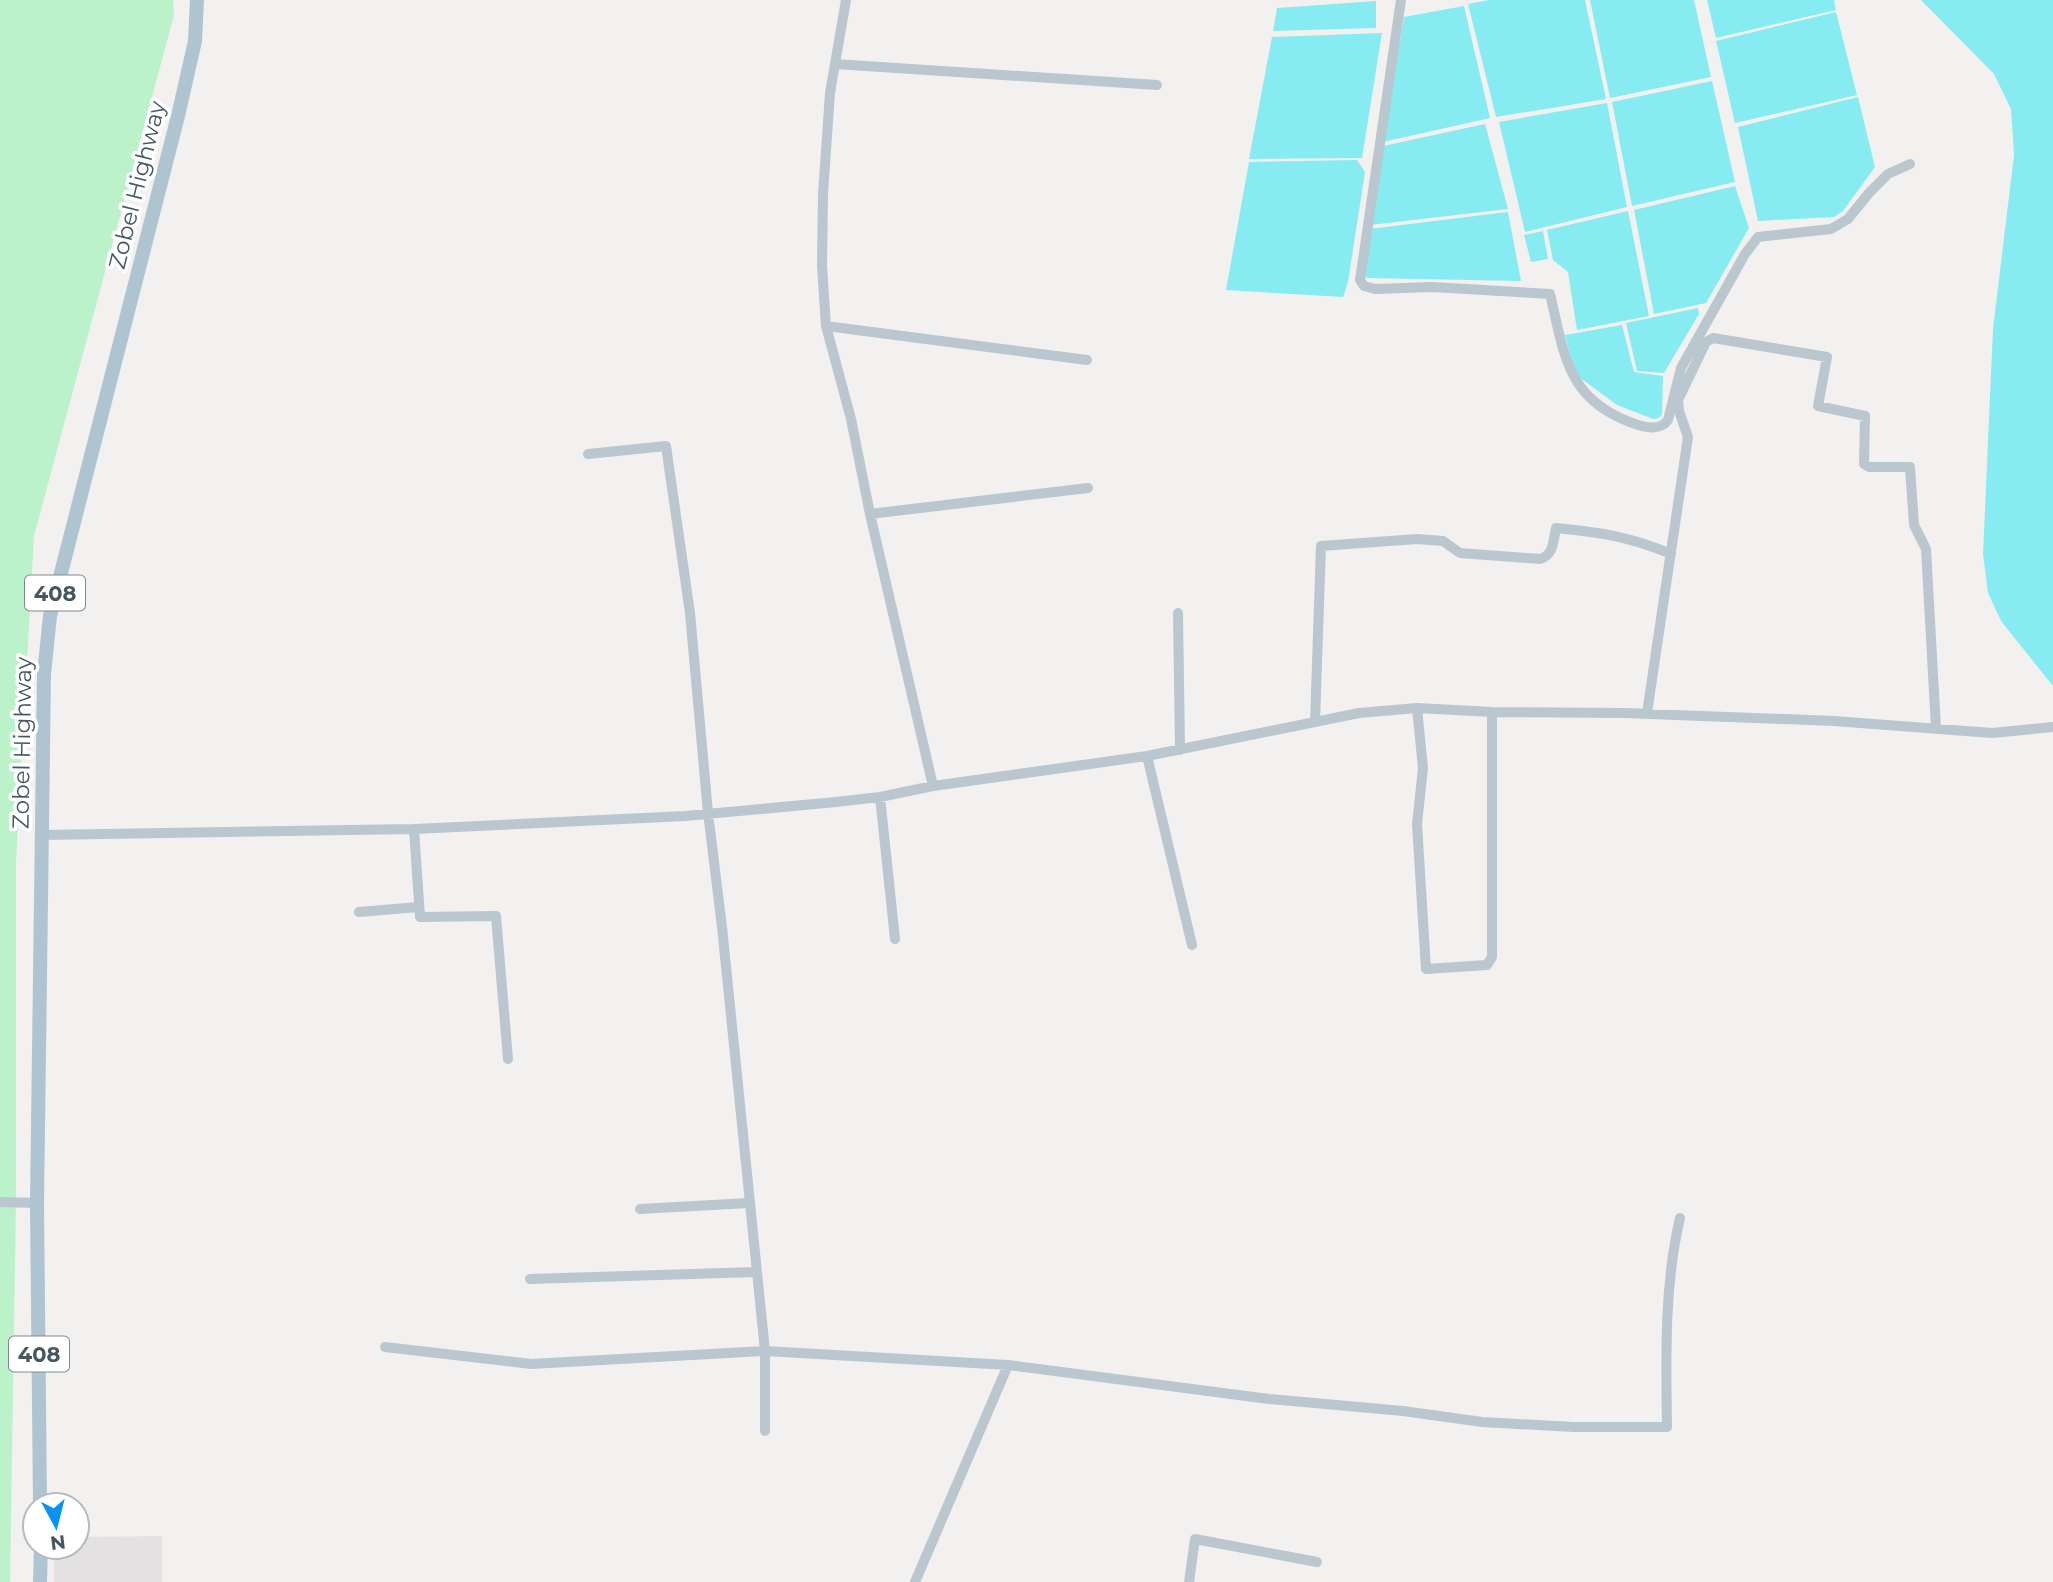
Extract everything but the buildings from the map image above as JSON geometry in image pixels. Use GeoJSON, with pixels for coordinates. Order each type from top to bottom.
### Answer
{"type":"FeatureCollection","features":[{"type":"Feature","properties":{"kind":"main road","name":"Zobel Highway"},"geometry":{"type":"LineString","coordinates":[[40,1491],[37,1203],[44,674],[50,616],[178,116],[195,41],[197,0]]}},
{"type":"Feature","properties":{"kind":"main road"},"geometry":{"type":"LineString","coordinates":[[40,1582],[41,1561]]}},
{"type":"Feature","properties":{"kind":"street"},"geometry":{"type":"LineString","coordinates":[[846,0],[830,93],[823,194],[822,266],[826,326],[851,419],[870,514],[933,786]]}},
{"type":"Feature","properties":{"kind":"street"},"geometry":{"type":"LineString","coordinates":[[1401,0],[1360,280],[1364,286],[1375,289],[1432,288],[1550,294],[1572,376],[1583,393],[1614,414],[1637,424],[1651,428],[1668,420],[1681,368],[1745,254],[1758,237],[1831,229],[1848,219],[1888,174],[1910,164]]}},
{"type":"Feature","properties":{"kind":"street"},"geometry":{"type":"LineString","coordinates":[[835,64],[1157,85]]}},
{"type":"Feature","properties":{"kind":"street"},"geometry":{"type":"LineString","coordinates":[[826,326],[1087,360]]}},
{"type":"Feature","properties":{"kind":"street"},"geometry":{"type":"LineString","coordinates":[[1647,713],[1688,437],[1678,400],[1706,342],[1713,338],[1827,357],[1818,406],[1864,416],[1864,464],[1869,467],[1910,467],[1914,525],[1926,548],[1936,728]]}},
{"type":"Feature","properties":{"kind":"street"},"geometry":{"type":"LineString","coordinates":[[588,454],[666,446],[690,614],[708,813],[765,1351],[765,1431]]}},
{"type":"Feature","properties":{"kind":"street"},"geometry":{"type":"LineString","coordinates":[[870,514],[1088,488]]}},
{"type":"Feature","properties":{"kind":"street"},"geometry":{"type":"LineString","coordinates":[[1315,722],[1321,546],[1417,539],[1443,541],[1460,553],[1540,559],[1547,557],[1551,551],[1556,528],[1600,532],[1648,544],[1671,554]]}},
{"type":"Feature","properties":{"kind":"street"},"geometry":{"type":"LineString","coordinates":[[1178,613],[1180,750]]}},
{"type":"Feature","properties":{"kind":"street"},"geometry":{"type":"LineString","coordinates":[[42,835],[414,829],[685,816],[880,797],[933,786],[1147,756],[1359,713],[1417,708],[1492,712],[1647,713],[1834,721],[1992,733],[2053,727]]}},
{"type":"Feature","properties":{"kind":"street"},"geometry":{"type":"LineString","coordinates":[[1417,708],[1423,768],[1417,824],[1426,969],[1488,965],[1492,957],[1492,712]]}},
{"type":"Feature","properties":{"kind":"street"},"geometry":{"type":"LineString","coordinates":[[1147,756],[1192,945]]}},
{"type":"Feature","properties":{"kind":"street"},"geometry":{"type":"LineString","coordinates":[[880,797],[895,939]]}},
{"type":"Feature","properties":{"kind":"street"},"geometry":{"type":"LineString","coordinates":[[414,829],[420,917],[495,916],[508,1059]]}},
{"type":"Feature","properties":{"kind":"street"},"geometry":{"type":"LineString","coordinates":[[359,912],[418,907]]}},
{"type":"Feature","properties":{"kind":"street"},"geometry":{"type":"LineString","coordinates":[[0,1202],[37,1203]]}},
{"type":"Feature","properties":{"kind":"street"},"geometry":{"type":"LineString","coordinates":[[640,1209],[749,1203]]}},
{"type":"Feature","properties":{"kind":"street"},"geometry":{"type":"LineString","coordinates":[[385,1347],[531,1364],[765,1351],[1008,1365],[1269,1399],[1403,1411],[1482,1422],[1574,1427],[1667,1427],[1666,1343],[1675,1239],[1680,1219]]}},
{"type":"Feature","properties":{"kind":"street"},"geometry":{"type":"LineString","coordinates":[[530,1279],[756,1272]]}},
{"type":"Feature","properties":{"kind":"street"},"geometry":{"type":"LineString","coordinates":[[915,1582],[1008,1365]]}},
{"type":"Feature","properties":{"kind":"street"},"geometry":{"type":"LineString","coordinates":[[1189,1582],[1195,1539],[1317,1562]]}},
{"type":"Feature","properties":{"kind":"shaded area"},"geometry":{"type":"Polygon","coordinates":[[[162,1536],[162,1582],[54,1582],[54,1561],[91,1561],[91,1537],[162,1536]]]}},
{"type":"Feature","properties":{"kind":"green space"},"geometry":{"type":"Polygon","coordinates":[[[0,0],[173,0],[174,15],[34,536],[16,861],[16,1202],[10,1582],[0,1582],[0,0]]]}},
{"type":"Feature","properties":{"kind":"water"},"geometry":{"type":"Polygon","coordinates":[[[1489,0],[1585,0],[1606,99],[1496,117],[1468,4],[1489,0]]]}},
{"type":"Feature","properties":{"kind":"water"},"geometry":{"type":"Polygon","coordinates":[[[1590,0],[1694,0],[1711,77],[1610,98],[1590,0]]]}},
{"type":"Feature","properties":{"kind":"water"},"geometry":{"type":"Polygon","coordinates":[[[1707,0],[1834,0],[1836,10],[1716,38],[1707,0]]]}},
{"type":"Feature","properties":{"kind":"water"},"geometry":{"type":"Polygon","coordinates":[[[1921,0],[2053,0],[2053,686],[2001,621],[1988,593],[1983,554],[1993,329],[2014,155],[2011,109],[1994,74],[1921,0]]]}},
{"type":"Feature","properties":{"kind":"water"},"geometry":{"type":"Polygon","coordinates":[[[1376,1],[1376,28],[1273,31],[1277,8],[1376,1]]]}},
{"type":"Feature","properties":{"kind":"water"},"geometry":{"type":"Polygon","coordinates":[[[1464,6],[1490,118],[1383,142],[1404,17],[1464,6]]]}},
{"type":"Feature","properties":{"kind":"water"},"geometry":{"type":"Polygon","coordinates":[[[1836,12],[1857,95],[1735,123],[1716,41],[1836,12]]]}},
{"type":"Feature","properties":{"kind":"water"},"geometry":{"type":"Polygon","coordinates":[[[1382,33],[1362,158],[1249,159],[1272,37],[1382,33]]]}},
{"type":"Feature","properties":{"kind":"water"},"geometry":{"type":"Polygon","coordinates":[[[1712,81],[1735,182],[1632,206],[1612,102],[1712,81]]]}},
{"type":"Feature","properties":{"kind":"water"},"geometry":{"type":"Polygon","coordinates":[[[1858,97],[1875,167],[1843,211],[1834,217],[1758,221],[1738,127],[1858,97]]]}},
{"type":"Feature","properties":{"kind":"water"},"geometry":{"type":"Polygon","coordinates":[[[1607,103],[1627,207],[1525,232],[1499,122],[1607,103]]]}},
{"type":"Feature","properties":{"kind":"water"},"geometry":{"type":"Polygon","coordinates":[[[1485,124],[1508,209],[1370,225],[1383,146],[1485,124]]]}},
{"type":"Feature","properties":{"kind":"water"},"geometry":{"type":"Polygon","coordinates":[[[1357,160],[1365,172],[1348,282],[1343,297],[1226,290],[1249,162],[1357,160]]]}},
{"type":"Feature","properties":{"kind":"water"},"geometry":{"type":"Polygon","coordinates":[[[1735,186],[1749,228],[1706,303],[1654,314],[1634,210],[1735,186]]]}},
{"type":"Feature","properties":{"kind":"water"},"geometry":{"type":"Polygon","coordinates":[[[1628,211],[1649,316],[1577,330],[1568,272],[1553,260],[1547,230],[1628,211]]]}},
{"type":"Feature","properties":{"kind":"water"},"geometry":{"type":"Polygon","coordinates":[[[1508,212],[1521,281],[1367,278],[1363,274],[1369,229],[1508,212]]]}},
{"type":"Feature","properties":{"kind":"water"},"geometry":{"type":"Polygon","coordinates":[[[1543,231],[1548,259],[1531,262],[1524,235],[1543,231]]]}},
{"type":"Feature","properties":{"kind":"water"},"geometry":{"type":"Polygon","coordinates":[[[1698,308],[1699,314],[1664,373],[1637,371],[1626,323],[1698,308]]]}},
{"type":"Feature","properties":{"kind":"water"},"geometry":{"type":"Polygon","coordinates":[[[1622,325],[1634,372],[1663,376],[1662,414],[1659,418],[1653,419],[1617,405],[1575,374],[1565,335],[1622,325]]]}}]}
